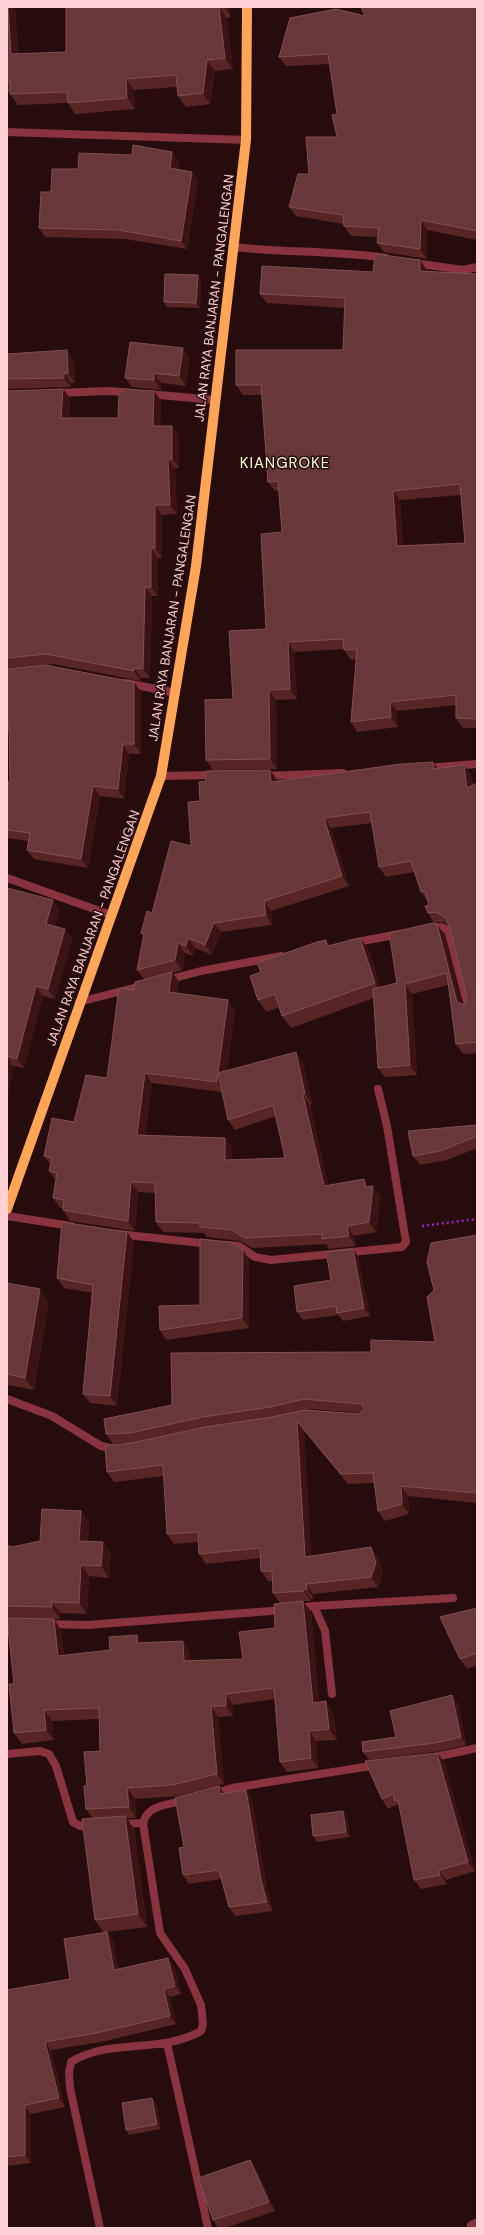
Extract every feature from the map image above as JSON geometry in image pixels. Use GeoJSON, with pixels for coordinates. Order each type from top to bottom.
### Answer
{"type":"FeatureCollection","features":[{"type":"Feature","properties":{"kind":"main road","name":"JALAN RAYA BANJARAN - PANGALENGAN"},"geometry":{"type":"LineString","coordinates":[[7,1209],[79,1002],[161,776],[196,566],[246,140],[247,7]]}},
{"type":"Feature","properties":{"kind":"street"},"geometry":{"type":"LineString","coordinates":[[7,132],[246,140]]}},
{"type":"Feature","properties":{"kind":"street"},"geometry":{"type":"LineString","coordinates":[[233,247],[267,251],[351,253],[464,270],[477,267]]}},
{"type":"Feature","properties":{"kind":"street"},"geometry":{"type":"LineString","coordinates":[[46,394],[108,391],[216,400]]}},
{"type":"Feature","properties":{"kind":"street"},"geometry":{"type":"LineString","coordinates":[[114,681],[176,693]]}},
{"type":"Feature","properties":{"kind":"street"},"geometry":{"type":"LineString","coordinates":[[416,769],[477,764]]}},
{"type":"Feature","properties":{"kind":"street"},"geometry":{"type":"LineString","coordinates":[[252,776],[354,773]]}},
{"type":"Feature","properties":{"kind":"street"},"geometry":{"type":"LineString","coordinates":[[161,776],[224,776]]}},
{"type":"Feature","properties":{"kind":"street"},"geometry":{"type":"LineString","coordinates":[[7,878],[111,915]]}},
{"type":"Feature","properties":{"kind":"street"},"geometry":{"type":"LineString","coordinates":[[340,945],[441,927],[448,930],[452,939],[469,1010]]}},
{"type":"Feature","properties":{"kind":"street"},"geometry":{"type":"LineString","coordinates":[[79,1002],[201,971],[286,956]]}},
{"type":"Feature","properties":{"kind":"street"},"geometry":{"type":"LineString","coordinates":[[111,1232],[239,1246],[255,1258],[271,1260],[402,1247],[406,1242],[406,1228],[387,1126],[378,1089]]}},
{"type":"Feature","properties":{"kind":"street"},"geometry":{"type":"LineString","coordinates":[[7,1216],[77,1227]]}},
{"type":"Feature","properties":{"kind":"street"},"geometry":{"type":"LineString","coordinates":[[7,1399],[52,1416],[101,1446],[112,1450],[125,1449]]}},
{"type":"Feature","properties":{"kind":"street"},"geometry":{"type":"LineString","coordinates":[[36,1624],[87,1625],[314,1606],[453,1598]]}},
{"type":"Feature","properties":{"kind":"street"},"geometry":{"type":"LineString","coordinates":[[314,1606],[325,1631],[332,1694]]}},
{"type":"Feature","properties":{"kind":"street"},"geometry":{"type":"LineString","coordinates":[[420,1759],[443,1756],[477,1748]]}},
{"type":"Feature","properties":{"kind":"street"},"geometry":{"type":"LineString","coordinates":[[7,1754],[40,1751],[49,1754],[56,1766],[73,1822],[80,1826],[100,1825]]}},
{"type":"Feature","properties":{"kind":"street"},"geometry":{"type":"LineString","coordinates":[[100,2228],[70,2088],[69,2073],[71,2062],[92,2053],[182,2041],[201,2031],[203,2024],[201,2005],[185,1969],[160,1933],[143,1823],[144,1816],[149,1811],[157,1807],[199,1798],[239,1787],[389,1763]]}},
{"type":"Feature","properties":{"kind":"street"},"geometry":{"type":"LineString","coordinates":[[114,1824],[143,1823]]}},
{"type":"Feature","properties":{"kind":"street"},"geometry":{"type":"LineString","coordinates":[[167,2043],[208,2228]]}},
{"type":"Feature","properties":{"kind":"path"},"geometry":{"type":"LineString","coordinates":[[406,1228],[477,1219]]}},
{"type":"Feature","properties":{"kind":"building"},"geometry":{"type":"Polygon","coordinates":[[[7,7],[11,54],[66,52],[66,7],[219,7],[225,58],[207,60],[203,93],[178,96],[176,75],[126,79],[127,98],[68,103],[67,92],[10,94],[10,81],[7,81],[7,7]]]}},
{"type":"Feature","properties":{"kind":"building"},"geometry":{"type":"Polygon","coordinates":[[[361,7],[477,7],[477,231],[421,220],[420,249],[377,243],[379,228],[344,226],[343,215],[289,207],[298,174],[309,174],[306,137],[337,137],[332,115],[337,114],[328,54],[279,57],[290,18],[336,9],[365,16],[361,7]]]}},
{"type":"Feature","properties":{"kind":"building"},"geometry":{"type":"Polygon","coordinates":[[[133,145],[172,152],[170,168],[192,172],[181,241],[119,230],[39,228],[41,192],[51,192],[52,169],[78,169],[79,153],[132,155],[133,145]]]}},
{"type":"Feature","properties":{"kind":"building"},"geometry":{"type":"Polygon","coordinates":[[[375,254],[420,260],[420,271],[477,274],[477,719],[456,718],[456,695],[390,702],[391,717],[351,722],[357,649],[344,650],[343,639],[288,642],[290,689],[269,690],[270,759],[206,760],[205,700],[233,699],[229,631],[266,629],[261,534],[282,532],[278,481],[268,482],[261,385],[236,385],[236,350],[343,350],[345,298],[260,294],[262,266],[373,272],[375,254]],[[460,484],[393,491],[397,546],[465,543],[460,484]]]}},
{"type":"Feature","properties":{"kind":"building"},"geometry":{"type":"Polygon","coordinates":[[[165,274],[198,275],[196,303],[164,302],[165,274]]]}},
{"type":"Feature","properties":{"kind":"building"},"geometry":{"type":"Polygon","coordinates":[[[130,342],[183,348],[179,376],[154,373],[154,380],[125,378],[130,342]]]}},
{"type":"Feature","properties":{"kind":"building"},"geometry":{"type":"Polygon","coordinates":[[[67,350],[68,373],[64,373],[64,378],[7,379],[7,354],[67,350]]]}},
{"type":"Feature","properties":{"kind":"building"},"geometry":{"type":"Polygon","coordinates":[[[63,389],[61,418],[118,418],[119,392],[123,392],[124,389],[154,391],[153,426],[172,426],[172,459],[168,459],[170,505],[155,505],[155,548],[151,548],[151,587],[145,587],[143,669],[134,668],[134,671],[46,654],[7,658],[7,391],[63,389]]]}},
{"type":"Feature","properties":{"kind":"building"},"geometry":{"type":"Polygon","coordinates":[[[45,665],[134,682],[134,744],[123,744],[118,789],[93,786],[81,859],[27,850],[30,833],[7,830],[7,782],[10,782],[9,722],[7,722],[7,669],[45,665]]]}},
{"type":"Feature","properties":{"kind":"building"},"geometry":{"type":"Polygon","coordinates":[[[433,762],[434,769],[464,765],[467,788],[477,783],[477,1042],[456,1044],[447,973],[405,984],[410,1065],[378,1068],[373,989],[397,983],[389,933],[433,923],[437,924],[457,1002],[464,1005],[467,999],[450,928],[446,918],[436,912],[428,913],[425,906],[429,905],[425,891],[421,892],[411,861],[379,867],[370,812],[324,818],[342,876],[264,901],[266,915],[214,923],[205,945],[188,938],[186,946],[178,943],[175,960],[137,970],[144,934],[141,933],[147,911],[152,913],[171,841],[191,846],[188,802],[200,801],[199,782],[206,781],[206,771],[270,770],[271,782],[401,764],[433,762]]]}},
{"type":"Feature","properties":{"kind":"building"},"geometry":{"type":"Polygon","coordinates":[[[7,888],[53,900],[46,924],[65,929],[48,989],[36,986],[17,1059],[7,1056],[7,888]]]}},
{"type":"Feature","properties":{"kind":"building"},"geometry":{"type":"Polygon","coordinates":[[[360,938],[375,983],[282,1016],[275,994],[258,1000],[250,976],[261,972],[257,963],[317,942],[326,940],[327,946],[360,938]]]}},
{"type":"Feature","properties":{"kind":"building"},"geometry":{"type":"Polygon","coordinates":[[[172,972],[169,992],[228,1000],[218,1073],[296,1052],[305,1094],[303,1095],[324,1186],[364,1179],[366,1187],[373,1186],[369,1222],[347,1226],[349,1236],[322,1239],[322,1234],[245,1238],[232,1230],[200,1227],[200,1223],[156,1222],[155,1183],[131,1182],[128,1221],[63,1210],[64,1200],[53,1198],[57,1173],[49,1171],[52,1158],[44,1156],[52,1118],[74,1122],[86,1075],[107,1078],[119,988],[134,990],[135,982],[172,972]],[[145,1073],[137,1135],[225,1138],[225,1160],[285,1158],[273,1105],[228,1120],[218,1073],[217,1082],[145,1073]]]}},
{"type":"Feature","properties":{"kind":"building"},"geometry":{"type":"Polygon","coordinates":[[[477,1125],[477,1136],[440,1151],[413,1156],[408,1131],[477,1125]]]}},
{"type":"Feature","properties":{"kind":"building"},"geometry":{"type":"Polygon","coordinates":[[[62,1222],[127,1232],[110,1396],[83,1394],[93,1285],[57,1278],[62,1222]]]}},
{"type":"Feature","properties":{"kind":"building"},"geometry":{"type":"Polygon","coordinates":[[[477,1235],[477,1493],[401,1486],[402,1504],[378,1511],[373,1473],[341,1474],[297,1421],[305,1557],[371,1547],[376,1563],[371,1577],[306,1584],[307,1589],[304,1589],[304,1591],[273,1593],[272,1571],[261,1571],[260,1548],[199,1554],[198,1532],[167,1534],[163,1465],[107,1472],[105,1446],[132,1443],[205,1427],[272,1417],[305,1410],[359,1414],[364,1409],[362,1404],[304,1399],[270,1407],[203,1417],[130,1433],[106,1434],[104,1419],[172,1405],[171,1353],[371,1352],[371,1340],[435,1342],[427,1297],[434,1290],[427,1262],[431,1243],[477,1235]]]}},
{"type":"Feature","properties":{"kind":"building"},"geometry":{"type":"Polygon","coordinates":[[[200,1239],[230,1242],[243,1250],[242,1318],[160,1330],[159,1306],[200,1305],[200,1239]]]}},
{"type":"Feature","properties":{"kind":"building"},"geometry":{"type":"Polygon","coordinates":[[[353,1249],[364,1308],[337,1313],[336,1306],[297,1312],[294,1286],[331,1280],[326,1252],[353,1249]]]}},
{"type":"Feature","properties":{"kind":"building"},"geometry":{"type":"Polygon","coordinates":[[[7,1283],[40,1289],[25,1378],[7,1374],[7,1283]]]}},
{"type":"Feature","properties":{"kind":"building"},"geometry":{"type":"Polygon","coordinates":[[[42,1509],[81,1511],[79,1541],[103,1542],[101,1566],[81,1565],[79,1603],[52,1602],[52,1607],[7,1606],[7,1545],[12,1547],[40,1541],[42,1509]]]}},
{"type":"Feature","properties":{"kind":"building"},"geometry":{"type":"Polygon","coordinates":[[[303,1601],[313,1703],[326,1701],[329,1729],[309,1731],[311,1758],[280,1762],[274,1688],[226,1694],[226,1706],[211,1706],[217,1774],[172,1785],[127,1788],[129,1807],[86,1809],[84,1786],[87,1786],[84,1752],[100,1751],[99,1708],[44,1710],[46,1730],[14,1733],[9,1684],[14,1684],[7,1618],[54,1619],[58,1656],[110,1650],[109,1637],[137,1635],[137,1643],[183,1641],[184,1661],[243,1659],[239,1632],[275,1628],[274,1604],[303,1601]]]}},
{"type":"Feature","properties":{"kind":"building"},"geometry":{"type":"Polygon","coordinates":[[[477,1608],[477,1653],[460,1659],[440,1617],[477,1608]]]}},
{"type":"Feature","properties":{"kind":"building"},"geometry":{"type":"Polygon","coordinates":[[[452,1695],[461,1737],[435,1743],[363,1752],[362,1742],[396,1737],[390,1711],[452,1695]]]}},
{"type":"Feature","properties":{"kind":"building"},"geometry":{"type":"Polygon","coordinates":[[[437,1753],[468,1862],[439,1870],[440,1875],[414,1880],[398,1800],[395,1801],[393,1794],[382,1799],[365,1761],[437,1753]]]}},
{"type":"Feature","properties":{"kind":"building"},"geometry":{"type":"Polygon","coordinates":[[[219,1786],[220,1794],[246,1790],[261,1880],[267,1902],[229,1907],[219,1870],[183,1875],[179,1848],[184,1847],[175,1798],[219,1786]]]}},
{"type":"Feature","properties":{"kind":"building"},"geometry":{"type":"Polygon","coordinates":[[[343,1811],[346,1832],[313,1836],[311,1815],[343,1811]]]}},
{"type":"Feature","properties":{"kind":"building"},"geometry":{"type":"Polygon","coordinates":[[[125,1816],[138,1914],[95,1920],[82,1819],[125,1816]]]}},
{"type":"Feature","properties":{"kind":"building"},"geometry":{"type":"Polygon","coordinates":[[[107,1932],[114,1970],[168,1958],[175,1986],[164,1989],[170,2016],[96,2033],[45,2042],[59,2098],[25,2105],[25,2155],[7,2157],[7,1990],[70,1979],[64,1939],[107,1932]]]}},
{"type":"Feature","properties":{"kind":"building"},"geometry":{"type":"Polygon","coordinates":[[[152,2098],[157,2124],[126,2130],[122,2103],[152,2098]]]}},
{"type":"Feature","properties":{"kind":"building"},"geometry":{"type":"Polygon","coordinates":[[[250,2160],[269,2202],[213,2220],[198,2178],[250,2160]]]}},
{"type":"Feature","properties":{"kind":"district","name":"KIANGROKE"},"geometry":{"type":"Point","coordinates":[285,463]}}]}
